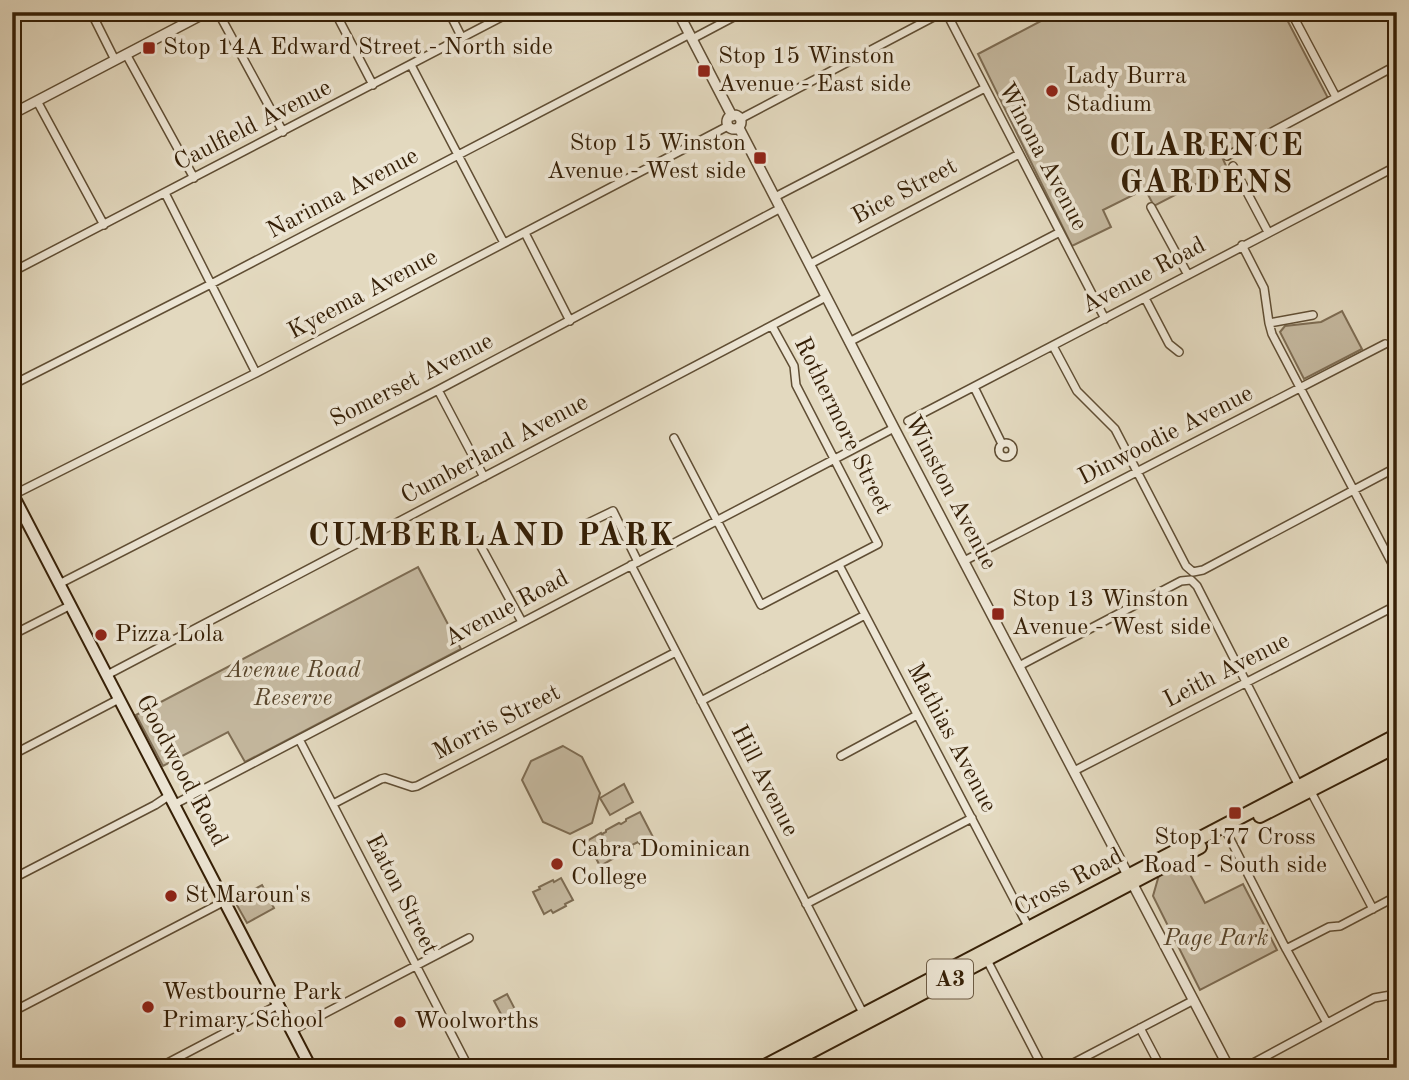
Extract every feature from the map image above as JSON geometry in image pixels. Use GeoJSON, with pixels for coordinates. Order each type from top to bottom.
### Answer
{"type":"FeatureCollection","features":[{"type":"Feature","properties":{"kind":"highway","name":"Cross Road"},"geometry":{"type":"LineString","coordinates":[[761,1068],[865,1018],[1031,932],[1305,788],[1397,736]]}},
{"type":"Feature","properties":{"kind":"highway","name":"Cross Road"},"geometry":{"type":"LineString","coordinates":[[1305,788],[1397,746]]}},
{"type":"Feature","properties":{"kind":"highway","name":"Cross Road"},"geometry":{"type":"LineString","coordinates":[[780,1068],[865,1018]]}},
{"type":"Feature","properties":{"kind":"main road","name":"Goodwood Road"},"geometry":{"type":"LineString","coordinates":[[13,494],[311,1068]]}},
{"type":"Feature","properties":{"kind":"street"},"geometry":{"type":"LineString","coordinates":[[91,12],[115,60]]}},
{"type":"Feature","properties":{"kind":"street"},"geometry":{"type":"LineString","coordinates":[[12,114],[207,12]]}},
{"type":"Feature","properties":{"kind":"street"},"geometry":{"type":"LineString","coordinates":[[218,12],[283,132]]}},
{"type":"Feature","properties":{"kind":"street"},"geometry":{"type":"LineString","coordinates":[[335,12],[373,85]]}},
{"type":"Feature","properties":{"kind":"street"},"geometry":{"type":"LineString","coordinates":[[449,12],[462,38]]}},
{"type":"Feature","properties":{"kind":"street","name":"Caulfield Avenue"},"geometry":{"type":"LineString","coordinates":[[13,271],[511,12]]}},
{"type":"Feature","properties":{"kind":"street","name":"Winston Avenue"},"geometry":{"type":"LineString","coordinates":[[678,12],[1229,1068]]}},
{"type":"Feature","properties":{"kind":"street","name":"Narinna Avenue"},"geometry":{"type":"LineString","coordinates":[[12,385],[691,36],[743,12]]}},
{"type":"Feature","properties":{"kind":"street"},"geometry":{"type":"LineString","coordinates":[[728,126],[728,121],[737,121],[944,12]]}},
{"type":"Feature","properties":{"kind":"street","name":"Winona Avenue"},"geometry":{"type":"LineString","coordinates":[[944,12],[1105,319]]}},
{"type":"Feature","properties":{"kind":"street"},"geometry":{"type":"LineString","coordinates":[[1291,12],[1336,97]]}},
{"type":"Feature","properties":{"kind":"street"},"geometry":{"type":"LineString","coordinates":[[126,54],[194,178]]}},
{"type":"Feature","properties":{"kind":"street"},"geometry":{"type":"LineString","coordinates":[[411,65],[503,243]]}},
{"type":"Feature","properties":{"kind":"street"},"geometry":{"type":"LineString","coordinates":[[1227,156],[1397,65]]}},
{"type":"Feature","properties":{"kind":"street"},"geometry":{"type":"LineString","coordinates":[[775,197],[985,88]]}},
{"type":"Feature","properties":{"kind":"street"},"geometry":{"type":"LineString","coordinates":[[37,101],[104,225]]}},
{"type":"Feature","properties":{"kind":"street","name":"Kyeema Avenue"},"geometry":{"type":"LineString","coordinates":[[13,494],[256,373],[728,126]]}},
{"type":"Feature","properties":{"kind":"street","name":"Bice Street"},"geometry":{"type":"LineString","coordinates":[[810,264],[1019,154]]}},
{"type":"Feature","properties":{"kind":"street"},"geometry":{"type":"LineString","coordinates":[[1233,166],[1268,232]]}},
{"type":"Feature","properties":{"kind":"street"},"geometry":{"type":"LineString","coordinates":[[1394,167],[1397,176]]}},
{"type":"Feature","properties":{"kind":"street","name":"Avenue Road"},"geometry":{"type":"LineString","coordinates":[[908,421],[1394,167]]}},
{"type":"Feature","properties":{"kind":"street"},"geometry":{"type":"LineString","coordinates":[[165,193],[256,373]]}},
{"type":"Feature","properties":{"kind":"street"},"geometry":{"type":"LineString","coordinates":[[1152,207],[1188,275]]}},
{"type":"Feature","properties":{"kind":"street","name":"Somerset Avenue"},"geometry":{"type":"LineString","coordinates":[[59,584],[438,390],[781,208]]}},
{"type":"Feature","properties":{"kind":"street"},"geometry":{"type":"LineString","coordinates":[[849,342],[1060,232]]}},
{"type":"Feature","properties":{"kind":"street"},"geometry":{"type":"LineString","coordinates":[[525,233],[570,321]]}},
{"type":"Feature","properties":{"kind":"street"},"geometry":{"type":"LineString","coordinates":[[1242,246],[1264,288],[1272,334],[1397,573]]}},
{"type":"Feature","properties":{"kind":"street","name":"Cumberland Avenue"},"geometry":{"type":"LineString","coordinates":[[107,675],[826,297]]}},
{"type":"Feature","properties":{"kind":"street"},"geometry":{"type":"LineString","coordinates":[[1146,298],[1169,344],[1179,352]]}},
{"type":"Feature","properties":{"kind":"street"},"geometry":{"type":"LineString","coordinates":[[1269,323],[1313,315]]}},
{"type":"Feature","properties":{"kind":"street","name":"Rothermore Street"},"geometry":{"type":"LineString","coordinates":[[772,326],[794,366],[796,385],[878,544],[839,565]]}},
{"type":"Feature","properties":{"kind":"street","name":"Dinwoodie Avenue"},"geometry":{"type":"LineString","coordinates":[[964,561],[1385,344]]}},
{"type":"Feature","properties":{"kind":"street"},"geometry":{"type":"LineString","coordinates":[[1053,346],[1077,391],[1115,429],[1246,682],[1373,909]]}},
{"type":"Feature","properties":{"kind":"street"},"geometry":{"type":"LineString","coordinates":[[974,387],[1002,444]]}},
{"type":"Feature","properties":{"kind":"street"},"geometry":{"type":"LineString","coordinates":[[438,390],[484,477]]}},
{"type":"Feature","properties":{"kind":"street","name":"Avenue Road"},"geometry":{"type":"LineString","coordinates":[[12,879],[155,805],[172,800],[299,739],[894,428]]}},
{"type":"Feature","properties":{"kind":"street"},"geometry":{"type":"LineString","coordinates":[[674,438],[761,605],[839,565]]}},
{"type":"Feature","properties":{"kind":"street"},"geometry":{"type":"LineString","coordinates":[[1019,666],[1397,467]]}},
{"type":"Feature","properties":{"kind":"street","name":"Hill Avenue"},"geometry":{"type":"LineString","coordinates":[[584,525],[613,511],[676,652],[865,1018]]}},
{"type":"Feature","properties":{"kind":"street"},"geometry":{"type":"LineString","coordinates":[[478,541],[522,622]]}},
{"type":"Feature","properties":{"kind":"street","name":"Mathias Avenue"},"geometry":{"type":"LineString","coordinates":[[839,565],[1031,932]]}},
{"type":"Feature","properties":{"kind":"street"},"geometry":{"type":"LineString","coordinates":[[12,635],[71,605]]}},
{"type":"Feature","properties":{"kind":"street","name":"Leith Avenue"},"geometry":{"type":"LineString","coordinates":[[1074,771],[1397,605]]}},
{"type":"Feature","properties":{"kind":"street"},"geometry":{"type":"LineString","coordinates":[[701,701],[865,615]]}},
{"type":"Feature","properties":{"kind":"street","name":"Morris Street"},"geometry":{"type":"LineString","coordinates":[[333,804],[385,778],[412,787],[417,786],[676,652]]}},
{"type":"Feature","properties":{"kind":"street"},"geometry":{"type":"LineString","coordinates":[[12,755],[119,699]]}},
{"type":"Feature","properties":{"kind":"street"},"geometry":{"type":"LineString","coordinates":[[841,756],[917,715]]}},
{"type":"Feature","properties":{"kind":"street","name":"Eaton Street"},"geometry":{"type":"LineString","coordinates":[[299,739],[469,1068]]}},
{"type":"Feature","properties":{"kind":"street"},"geometry":{"type":"LineString","coordinates":[[806,904],[972,818]]}},
{"type":"Feature","properties":{"kind":"street"},"geometry":{"type":"LineString","coordinates":[[1225,829],[1327,1023]]}},
{"type":"Feature","properties":{"kind":"street"},"geometry":{"type":"LineString","coordinates":[[1286,949],[1329,927],[1340,926],[1397,896]]}},
{"type":"Feature","properties":{"kind":"street"},"geometry":{"type":"LineString","coordinates":[[12,1012],[225,901]]}},
{"type":"Feature","properties":{"kind":"street"},"geometry":{"type":"LineString","coordinates":[[291,1031],[469,938]]}},
{"type":"Feature","properties":{"kind":"street"},"geometry":{"type":"LineString","coordinates":[[985,956],[1043,1068]]}},
{"type":"Feature","properties":{"kind":"street"},"geometry":{"type":"LineString","coordinates":[[1244,1068],[1374,998],[1397,992]]}},
{"type":"Feature","properties":{"kind":"street"},"geometry":{"type":"LineString","coordinates":[[1063,1068],[1194,1000]]}},
{"type":"Feature","properties":{"kind":"street"},"geometry":{"type":"LineString","coordinates":[[158,1068],[278,1005]]}},
{"type":"Feature","properties":{"kind":"street"},"geometry":{"type":"LineString","coordinates":[[1140,1028],[1161,1068]]}},
{"type":"Feature","properties":{"kind":"green space"},"geometry":{"type":"Polygon","coordinates":[[[1058,12],[1283,12],[1329,100],[1222,157],[1227,168],[1154,206],[1145,189],[1103,210],[1111,227],[1072,246],[978,54],[1058,12]]]}},
{"type":"Feature","properties":{"kind":"green space"},"geometry":{"type":"Polygon","coordinates":[[[1342,311],[1362,349],[1304,379],[1280,332],[1285,326],[1321,322],[1342,311]]]}},
{"type":"Feature","properties":{"kind":"green space","name":"Avenue Road Reserve"},"geometry":{"type":"Polygon","coordinates":[[[418,567],[461,649],[245,762],[228,732],[163,766],[136,715],[418,567]]]}},
{"type":"Feature","properties":{"kind":"green space"},"geometry":{"type":"Polygon","coordinates":[[[563,746],[582,757],[600,793],[592,823],[570,834],[543,822],[522,780],[531,761],[563,746]]]}},
{"type":"Feature","properties":{"kind":"green space"},"geometry":{"type":"Polygon","coordinates":[[[624,784],[633,802],[610,815],[600,798],[624,784]]]}},
{"type":"Feature","properties":{"kind":"green space"},"geometry":{"type":"Polygon","coordinates":[[[640,812],[653,837],[614,855],[602,834],[640,812]]]}},
{"type":"Feature","properties":{"kind":"green space"},"geometry":{"type":"Polygon","coordinates":[[[601,833],[614,858],[600,866],[587,841],[601,833]]]}},
{"type":"Feature","properties":{"kind":"green space","name":"Page Park"},"geometry":{"type":"Polygon","coordinates":[[[1184,863],[1205,903],[1243,884],[1277,950],[1200,990],[1153,896],[1159,875],[1184,863]]]}},
{"type":"Feature","properties":{"kind":"green space"},"geometry":{"type":"Polygon","coordinates":[[[561,878],[573,900],[553,913],[551,910],[544,914],[533,892],[561,878]]]}},
{"type":"Feature","properties":{"kind":"green space"},"geometry":{"type":"Polygon","coordinates":[[[262,885],[274,908],[247,923],[234,900],[262,885]]]}},
{"type":"Feature","properties":{"kind":"green space"},"geometry":{"type":"Polygon","coordinates":[[[507,994],[521,1021],[508,1027],[494,1001],[507,994]]]}},
{"type":"Feature","properties":{"kind":"place","name":"Stop 14A Edward Street - North side"},"geometry":{"type":"Point","coordinates":[149,48]}},
{"type":"Feature","properties":{"kind":"place","name":"Stop 15 Winston Avenue - East side"},"geometry":{"type":"Point","coordinates":[704,71]}},
{"type":"Feature","properties":{"kind":"place","name":"Lady Burra Stadium"},"geometry":{"type":"Point","coordinates":[1052,91]}},
{"type":"Feature","properties":{"kind":"place","name":"Stop 15 Winston Avenue - West side"},"geometry":{"type":"Point","coordinates":[760,158]}},
{"type":"Feature","properties":{"kind":"place","name":"Stop 13 Winston Avenue - West side"},"geometry":{"type":"Point","coordinates":[998,614]}},
{"type":"Feature","properties":{"kind":"place","name":"Pizza Lola"},"geometry":{"type":"Point","coordinates":[101,635]}},
{"type":"Feature","properties":{"kind":"place","name":"Stop 177 Cross Road - South side"},"geometry":{"type":"Point","coordinates":[1235,813]}},
{"type":"Feature","properties":{"kind":"place","name":"Cabra Dominican College"},"geometry":{"type":"Point","coordinates":[557,864]}},
{"type":"Feature","properties":{"kind":"place","name":"St Maroun's"},"geometry":{"type":"Point","coordinates":[171,896]}},
{"type":"Feature","properties":{"kind":"place","name":"Westbourne Park Primary School"},"geometry":{"type":"Point","coordinates":[148,1007]}},
{"type":"Feature","properties":{"kind":"place","name":"Woolworths"},"geometry":{"type":"Point","coordinates":[400,1022]}},
{"type":"Feature","properties":{"kind":"district","name":"CLARENCE GARDENS"},"geometry":{"type":"Point","coordinates":[1207,166]}},
{"type":"Feature","properties":{"kind":"district","name":"CUMBERLAND PARK"},"geometry":{"type":"Point","coordinates":[492,537]}}]}
